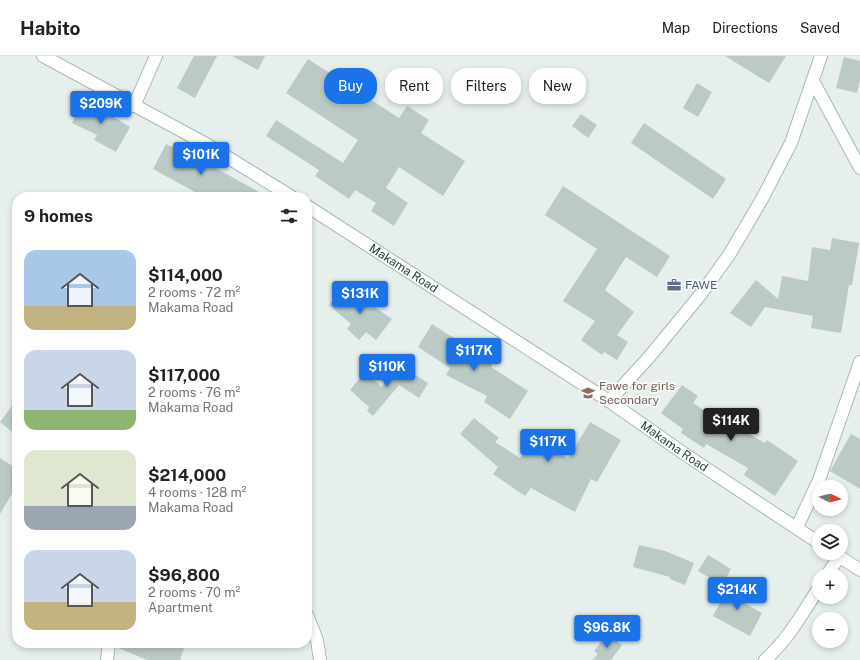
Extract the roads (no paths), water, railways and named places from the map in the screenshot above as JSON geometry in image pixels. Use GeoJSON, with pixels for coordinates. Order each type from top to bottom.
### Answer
{"type":"FeatureCollection","features":[{"type":"Feature","properties":{"kind":"street"},"geometry":{"type":"LineString","coordinates":[[44,56],[206,144],[284,192]]}},
{"type":"Feature","properties":{"kind":"street"},"geometry":{"type":"LineString","coordinates":[[134,106],[156,56]]}},
{"type":"Feature","properties":{"kind":"street"},"geometry":{"type":"LineString","coordinates":[[609,401],[650,356],[701,294],[729,256],[762,199],[791,143],[821,56]]}},
{"type":"Feature","properties":{"kind":"street"},"geometry":{"type":"LineString","coordinates":[[813,81],[860,168]]}},
{"type":"Feature","properties":{"kind":"street","name":"Makama Road"},"geometry":{"type":"LineString","coordinates":[[312,209],[609,401],[686,455],[812,538]]}},
{"type":"Feature","properties":{"kind":"street"},"geometry":{"type":"LineString","coordinates":[[797,527],[819,480],[860,362]]}},
{"type":"Feature","properties":{"kind":"street"},"geometry":{"type":"LineString","coordinates":[[844,560],[860,570]]}},
{"type":"Feature","properties":{"kind":"street"},"geometry":{"type":"LineString","coordinates":[[765,660],[788,635],[812,599]]}},
{"type":"Feature","properties":{"kind":"street"},"geometry":{"type":"LineString","coordinates":[[312,629],[320,660]]}},
{"type":"Feature","properties":{"kind":"street"},"geometry":{"type":"LineString","coordinates":[[107,660],[108,648]]}},
{"type":"Feature","properties":{"kind":"place","name":"FAWE"},"geometry":{"type":"Point","coordinates":[674,285]}},
{"type":"Feature","properties":{"kind":"place","name":"Fawe for girls Secondary"},"geometry":{"type":"Point","coordinates":[588,393]}}]}
